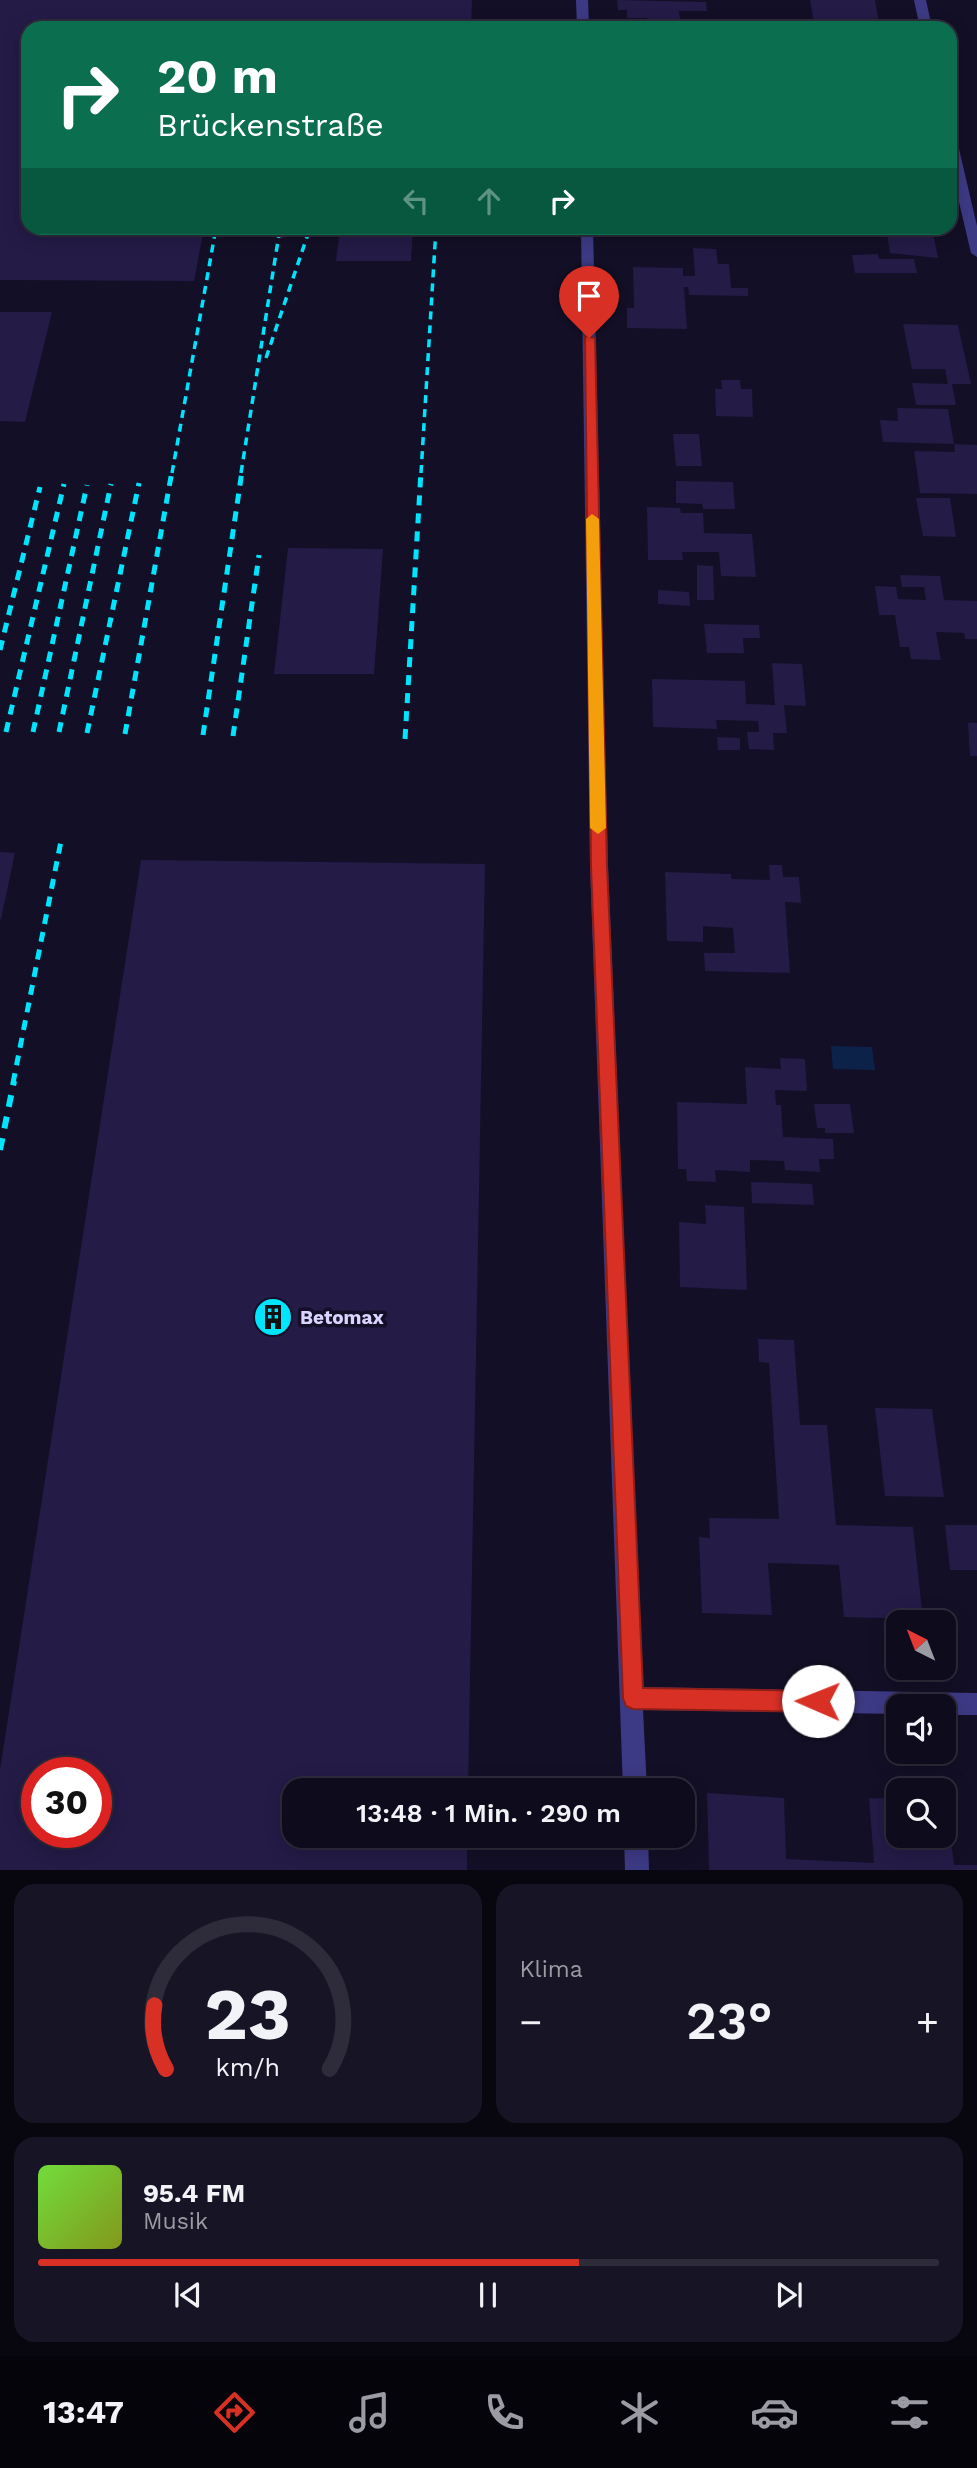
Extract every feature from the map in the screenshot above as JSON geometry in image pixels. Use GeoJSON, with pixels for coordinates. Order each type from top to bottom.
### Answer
{"type":"FeatureCollection","features":[{"type":"Feature","properties":{"kind":"street"},"geometry":{"type":"LineString","coordinates":[[582,0],[583,21]]}},
{"type":"Feature","properties":{"kind":"street"},"geometry":{"type":"LineString","coordinates":[[920,0],[924,21]]}},
{"type":"Feature","properties":{"kind":"street"},"geometry":{"type":"LineString","coordinates":[[957,166],[977,253]]}},
{"type":"Feature","properties":{"kind":"street"},"geometry":{"type":"LineString","coordinates":[[587,235],[599,866],[635,1778]]}},
{"type":"Feature","properties":{"kind":"street"},"geometry":{"type":"LineString","coordinates":[[633,1698],[977,1704]]}},
{"type":"Feature","properties":{"kind":"street"},"geometry":{"type":"LineString","coordinates":[[636,1848],[637,1870]]}},
{"type":"Feature","properties":{"kind":"water"},"geometry":{"type":"Polygon","coordinates":[[[831,1046],[872,1047],[875,1070],[833,1069],[831,1046]]]}},
{"type":"Feature","properties":{"kind":"building"},"geometry":{"type":"Polygon","coordinates":[[[0,0],[472,0],[471,21],[21,21],[21,235],[203,235],[194,281],[0,280],[0,0]]]}},
{"type":"Feature","properties":{"kind":"building"},"geometry":{"type":"Polygon","coordinates":[[[617,0],[706,2],[707,11],[679,11],[680,19],[647,21],[647,18],[627,18],[627,10],[618,10],[617,0]]]}},
{"type":"Feature","properties":{"kind":"building"},"geometry":{"type":"Polygon","coordinates":[[[810,0],[875,0],[878,21],[814,21],[810,0]]]}},
{"type":"Feature","properties":{"kind":"building"},"geometry":{"type":"Polygon","coordinates":[[[339,235],[413,235],[411,261],[336,261],[339,235]]]}},
{"type":"Feature","properties":{"kind":"building"},"geometry":{"type":"Polygon","coordinates":[[[887,235],[933,235],[938,258],[890,253],[887,235]]]}},
{"type":"Feature","properties":{"kind":"building"},"geometry":{"type":"Polygon","coordinates":[[[693,248],[716,249],[718,264],[729,264],[731,288],[748,288],[748,296],[689,295],[688,287],[684,287],[687,329],[627,328],[627,308],[634,308],[633,267],[683,268],[683,276],[695,276],[693,248]]]}},
{"type":"Feature","properties":{"kind":"building"},"geometry":{"type":"Polygon","coordinates":[[[878,254],[879,259],[914,259],[917,273],[855,273],[852,255],[878,254]]]}},
{"type":"Feature","properties":{"kind":"building"},"geometry":{"type":"Polygon","coordinates":[[[0,312],[52,312],[25,422],[0,421],[0,312]]]}},
{"type":"Feature","properties":{"kind":"building"},"geometry":{"type":"Polygon","coordinates":[[[903,324],[958,325],[971,384],[952,384],[956,405],[916,405],[912,383],[948,384],[945,369],[912,369],[903,324]]]}},
{"type":"Feature","properties":{"kind":"building"},"geometry":{"type":"Polygon","coordinates":[[[721,380],[740,380],[741,389],[752,389],[753,417],[716,416],[715,389],[722,389],[721,380]]]}},
{"type":"Feature","properties":{"kind":"building"},"geometry":{"type":"Polygon","coordinates":[[[897,408],[948,409],[954,444],[883,442],[880,420],[898,421],[897,408]]]}},
{"type":"Feature","properties":{"kind":"building"},"geometry":{"type":"Polygon","coordinates":[[[673,434],[699,434],[702,466],[676,466],[673,434]]]}},
{"type":"Feature","properties":{"kind":"building"},"geometry":{"type":"Polygon","coordinates":[[[954,444],[977,445],[977,494],[920,493],[914,451],[955,452],[954,444]]]}},
{"type":"Feature","properties":{"kind":"building"},"geometry":{"type":"Polygon","coordinates":[[[676,481],[733,482],[735,509],[703,509],[702,504],[676,503],[676,481]]]}},
{"type":"Feature","properties":{"kind":"building"},"geometry":{"type":"Polygon","coordinates":[[[916,498],[950,498],[956,537],[923,536],[916,498]]]}},
{"type":"Feature","properties":{"kind":"building"},"geometry":{"type":"Polygon","coordinates":[[[647,507],[680,508],[681,513],[703,513],[704,533],[752,534],[756,577],[721,576],[719,552],[682,552],[683,560],[648,560],[647,507]]]}},
{"type":"Feature","properties":{"kind":"building"},"geometry":{"type":"Polygon","coordinates":[[[288,548],[383,549],[374,674],[274,674],[288,548]]]}},
{"type":"Feature","properties":{"kind":"building"},"geometry":{"type":"Polygon","coordinates":[[[697,565],[713,566],[714,600],[697,600],[697,565]]]}},
{"type":"Feature","properties":{"kind":"building"},"geometry":{"type":"Polygon","coordinates":[[[900,575],[940,576],[944,600],[977,601],[977,639],[965,639],[964,633],[936,632],[941,660],[911,659],[909,647],[900,647],[895,615],[879,615],[875,586],[896,587],[898,599],[926,600],[924,587],[902,587],[900,575]]]}},
{"type":"Feature","properties":{"kind":"building"},"geometry":{"type":"Polygon","coordinates":[[[658,590],[689,592],[690,606],[658,604],[658,590]]]}},
{"type":"Feature","properties":{"kind":"building"},"geometry":{"type":"Polygon","coordinates":[[[704,624],[759,625],[760,638],[743,638],[744,653],[707,653],[704,624]]]}},
{"type":"Feature","properties":{"kind":"building"},"geometry":{"type":"Polygon","coordinates":[[[772,663],[802,664],[806,706],[784,705],[787,733],[773,733],[774,750],[749,749],[747,732],[759,732],[758,721],[716,720],[717,729],[653,727],[652,679],[745,681],[746,704],[775,705],[772,663]]]}},
{"type":"Feature","properties":{"kind":"building"},"geometry":{"type":"Polygon","coordinates":[[[968,723],[977,723],[977,756],[970,756],[968,723]]]}},
{"type":"Feature","properties":{"kind":"building"},"geometry":{"type":"Polygon","coordinates":[[[717,737],[740,738],[740,750],[718,750],[717,737]]]}},
{"type":"Feature","properties":{"kind":"building"},"geometry":{"type":"Polygon","coordinates":[[[0,852],[15,853],[1,919],[0,919],[0,852]]]}},
{"type":"Feature","properties":{"kind":"building","name":"Betomax"},"geometry":{"type":"Polygon","coordinates":[[[141,860],[485,864],[468,1778],[282,1778],[282,1848],[467,1848],[467,1870],[0,1870],[0,1770],[141,860]]]}},
{"type":"Feature","properties":{"kind":"building"},"geometry":{"type":"Polygon","coordinates":[[[769,865],[782,865],[783,877],[799,877],[801,903],[785,902],[790,973],[705,971],[704,953],[735,953],[733,928],[703,926],[703,942],[667,941],[665,872],[731,874],[731,879],[770,880],[769,865]]]}},
{"type":"Feature","properties":{"kind":"building"},"geometry":{"type":"Polygon","coordinates":[[[780,1058],[805,1059],[807,1091],[775,1090],[776,1105],[781,1105],[783,1137],[833,1139],[834,1159],[819,1159],[820,1172],[785,1170],[784,1161],[750,1160],[750,1172],[715,1170],[716,1182],[687,1181],[686,1169],[678,1169],[677,1102],[747,1104],[745,1067],[781,1069],[780,1058]]]}},
{"type":"Feature","properties":{"kind":"building"},"geometry":{"type":"Polygon","coordinates":[[[814,1104],[850,1104],[854,1133],[825,1133],[825,1128],[817,1128],[814,1104]]]}},
{"type":"Feature","properties":{"kind":"building"},"geometry":{"type":"Polygon","coordinates":[[[751,1182],[812,1184],[814,1205],[752,1203],[751,1182]]]}},
{"type":"Feature","properties":{"kind":"building"},"geometry":{"type":"Polygon","coordinates":[[[705,1205],[744,1207],[747,1290],[680,1287],[679,1222],[706,1224],[705,1205]]]}},
{"type":"Feature","properties":{"kind":"building"},"geometry":{"type":"Polygon","coordinates":[[[758,1339],[794,1340],[800,1425],[827,1425],[836,1525],[913,1527],[922,1610],[886,1610],[886,1618],[844,1617],[839,1565],[768,1563],[772,1615],[702,1613],[699,1537],[710,1538],[709,1518],[779,1519],[769,1363],[759,1362],[758,1339]]]}},
{"type":"Feature","properties":{"kind":"building"},"geometry":{"type":"Polygon","coordinates":[[[875,1408],[932,1409],[944,1497],[885,1496],[875,1408]]]}},
{"type":"Feature","properties":{"kind":"building"},"geometry":{"type":"Polygon","coordinates":[[[945,1525],[977,1525],[977,1570],[950,1570],[945,1525]]]}},
{"type":"Feature","properties":{"kind":"building"},"geometry":{"type":"Polygon","coordinates":[[[707,1793],[784,1798],[786,1859],[874,1863],[869,1798],[886,1799],[886,1848],[952,1848],[954,1865],[977,1865],[977,1870],[709,1870],[707,1793]]]}},
{"type":"Feature","properties":{"kind":"railway"},"geometry":{"type":"LineString","coordinates":[[172,473],[215,235]]}},
{"type":"Feature","properties":{"kind":"railway"},"geometry":{"type":"LineString","coordinates":[[241,473],[279,235]]}},
{"type":"Feature","properties":{"kind":"railway"},"geometry":{"type":"LineString","coordinates":[[266,358],[308,235]]}},
{"type":"Feature","properties":{"kind":"railway"},"geometry":{"type":"LineString","coordinates":[[421,473],[436,235]]}},
{"type":"Feature","properties":{"kind":"railway"},"geometry":{"type":"LineString","coordinates":[[125,734],[172,471]]}},
{"type":"Feature","properties":{"kind":"railway"},"geometry":{"type":"LineString","coordinates":[[203,735],[242,471]]}},
{"type":"Feature","properties":{"kind":"railway"},"geometry":{"type":"LineString","coordinates":[[405,739],[421,471]]}},
{"type":"Feature","properties":{"kind":"railway"},"geometry":{"type":"LineString","coordinates":[[87,733],[139,483]]}},
{"type":"Feature","properties":{"kind":"railway"},"geometry":{"type":"LineString","coordinates":[[6,732],[64,484]]}},
{"type":"Feature","properties":{"kind":"railway"},"geometry":{"type":"LineString","coordinates":[[59,732],[111,484]]}},
{"type":"Feature","properties":{"kind":"railway"},"geometry":{"type":"LineString","coordinates":[[33,732],[87,485]]}},
{"type":"Feature","properties":{"kind":"railway"},"geometry":{"type":"LineString","coordinates":[[0,650],[40,487]]}},
{"type":"Feature","properties":{"kind":"railway"},"geometry":{"type":"LineString","coordinates":[[233,736],[259,555]]}},
{"type":"Feature","properties":{"kind":"railway"},"geometry":{"type":"LineString","coordinates":[[13,1083],[62,836]]}},
{"type":"Feature","properties":{"kind":"railway"},"geometry":{"type":"LineString","coordinates":[[0,1150],[14,1081]]}},
{"type":"Feature","properties":{"kind":"slow traffic"},"geometry":{"type":"LineString","coordinates":[[592,519],[598,828]]}},
{"type":"Feature","properties":{"kind":"place","name":"Betomax"},"geometry":{"type":"Point","coordinates":[273,1317]}},
{"type":"Feature","properties":{"kind":"route"},"geometry":{"type":"LineString","coordinates":[[589,338],[599,866],[633,1698],[818,1701]]}}]}
